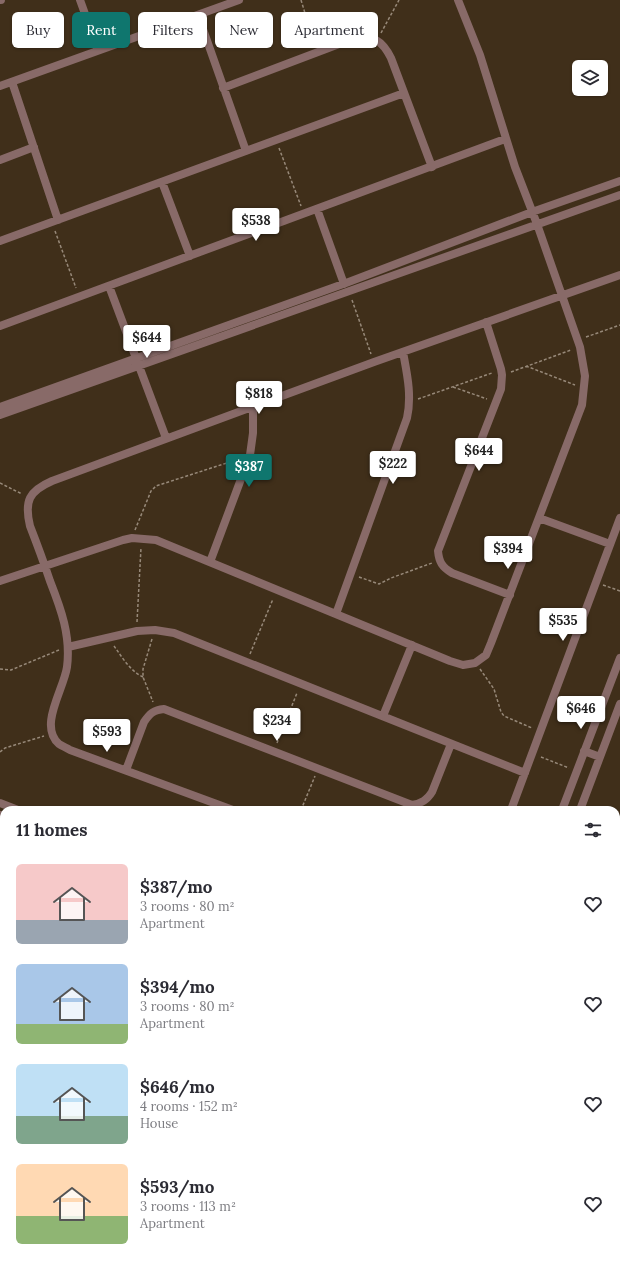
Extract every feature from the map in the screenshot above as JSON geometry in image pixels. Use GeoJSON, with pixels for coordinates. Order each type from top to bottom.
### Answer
{"type":"FeatureCollection","features":[{"type":"Feature","properties":{"kind":"street"},"geometry":{"type":"LineString","coordinates":[[80,0],[98,50]]}},
{"type":"Feature","properties":{"kind":"street"},"geometry":{"type":"LineString","coordinates":[[204,12],[239,0]]}},
{"type":"Feature","properties":{"kind":"street"},"geometry":{"type":"LineString","coordinates":[[0,581],[117,541],[132,538],[156,540],[463,665],[475,663],[486,655],[582,405],[585,376],[579,343],[563,295],[505,139],[480,55],[458,0]]}},
{"type":"Feature","properties":{"kind":"street"},"geometry":{"type":"LineString","coordinates":[[0,86],[138,36]]}},
{"type":"Feature","properties":{"kind":"street"},"geometry":{"type":"LineString","coordinates":[[207,41],[246,151]]}},
{"type":"Feature","properties":{"kind":"street"},"geometry":{"type":"LineString","coordinates":[[378,41],[386,48],[432,167]]}},
{"type":"Feature","properties":{"kind":"street"},"geometry":{"type":"LineString","coordinates":[[223,88],[328,48]]}},
{"type":"Feature","properties":{"kind":"street"},"geometry":{"type":"LineString","coordinates":[[12,82],[34,147],[55,221]]}},
{"type":"Feature","properties":{"kind":"street"},"geometry":{"type":"LineString","coordinates":[[0,241],[404,94]]}},
{"type":"Feature","properties":{"kind":"street"},"geometry":{"type":"LineString","coordinates":[[0,326],[505,139]]}},
{"type":"Feature","properties":{"kind":"street"},"geometry":{"type":"LineString","coordinates":[[0,160],[34,147]]}},
{"type":"Feature","properties":{"kind":"street"},"geometry":{"type":"LineString","coordinates":[[346,287],[532,212],[620,180]]}},
{"type":"Feature","properties":{"kind":"street"},"geometry":{"type":"LineString","coordinates":[[162,182],[190,256]]}},
{"type":"Feature","properties":{"kind":"street"},"geometry":{"type":"LineString","coordinates":[[0,415],[137,362],[346,287],[620,195]]}},
{"type":"Feature","properties":{"kind":"street"},"geometry":{"type":"LineString","coordinates":[[317,209],[346,287]]}},
{"type":"Feature","properties":{"kind":"street"},"geometry":{"type":"LineString","coordinates":[[216,806],[126,770],[70,750],[59,744],[52,734],[50,722],[67,668],[68,647],[62,612],[30,526],[27,512],[30,498],[39,487],[52,480],[374,362],[620,275]]}},
{"type":"Feature","properties":{"kind":"street"},"geometry":{"type":"LineString","coordinates":[[109,286],[166,438]]}},
{"type":"Feature","properties":{"kind":"street"},"geometry":{"type":"LineString","coordinates":[[486,322],[502,372],[501,390],[438,551],[439,560],[444,568],[452,573],[510,595]]}},
{"type":"Feature","properties":{"kind":"street"},"geometry":{"type":"LineString","coordinates":[[336,614],[407,418],[410,402],[409,386],[403,352]]}},
{"type":"Feature","properties":{"kind":"street"},"geometry":{"type":"LineString","coordinates":[[0,407],[137,362]]}},
{"type":"Feature","properties":{"kind":"street"},"geometry":{"type":"LineString","coordinates":[[210,562],[250,455],[253,433],[253,406]]}},
{"type":"Feature","properties":{"kind":"street"},"geometry":{"type":"LineString","coordinates":[[539,518],[610,544]]}},
{"type":"Feature","properties":{"kind":"street"},"geometry":{"type":"LineString","coordinates":[[513,806],[620,518]]}},
{"type":"Feature","properties":{"kind":"street"},"geometry":{"type":"LineString","coordinates":[[68,647],[137,631],[155,630],[174,633],[525,773]]}},
{"type":"Feature","properties":{"kind":"street"},"geometry":{"type":"LineString","coordinates":[[383,716],[412,645]]}},
{"type":"Feature","properties":{"kind":"street"},"geometry":{"type":"LineString","coordinates":[[563,806],[620,658]]}},
{"type":"Feature","properties":{"kind":"street"},"geometry":{"type":"LineString","coordinates":[[582,806],[620,704]]}},
{"type":"Feature","properties":{"kind":"street"},"geometry":{"type":"LineString","coordinates":[[126,770],[144,722],[149,714],[156,710],[164,709],[412,805],[420,804],[428,799],[451,744]]}},
{"type":"Feature","properties":{"kind":"street"},"geometry":{"type":"LineString","coordinates":[[584,751],[600,757]]}},
{"type":"Feature","properties":{"kind":"path"},"geometry":{"type":"LineString","coordinates":[[301,0],[317,52]]}},
{"type":"Feature","properties":{"kind":"path"},"geometry":{"type":"LineString","coordinates":[[378,38],[399,0]]}},
{"type":"Feature","properties":{"kind":"path"},"geometry":{"type":"LineString","coordinates":[[276,140],[303,214]]}},
{"type":"Feature","properties":{"kind":"path"},"geometry":{"type":"LineString","coordinates":[[55,221],[79,297]]}},
{"type":"Feature","properties":{"kind":"path"},"geometry":{"type":"LineString","coordinates":[[346,287],[374,362]]}},
{"type":"Feature","properties":{"kind":"path"},"geometry":{"type":"LineString","coordinates":[[410,402],[453,387],[526,366],[620,325]]}},
{"type":"Feature","properties":{"kind":"path"},"geometry":{"type":"LineString","coordinates":[[526,366],[584,389]]}},
{"type":"Feature","properties":{"kind":"path"},"geometry":{"type":"LineString","coordinates":[[453,387],[496,402]]}},
{"type":"Feature","properties":{"kind":"path"},"geometry":{"type":"LineString","coordinates":[[132,538],[151,491],[156,486],[250,455]]}},
{"type":"Feature","properties":{"kind":"path"},"geometry":{"type":"LineString","coordinates":[[0,483],[30,498]]}},
{"type":"Feature","properties":{"kind":"path"},"geometry":{"type":"LineString","coordinates":[[137,631],[141,538]]}},
{"type":"Feature","properties":{"kind":"path"},"geometry":{"type":"LineString","coordinates":[[351,574],[380,584],[439,560]]}},
{"type":"Feature","properties":{"kind":"path"},"geometry":{"type":"LineString","coordinates":[[596,582],[620,591]]}},
{"type":"Feature","properties":{"kind":"path"},"geometry":{"type":"LineString","coordinates":[[247,662],[277,590]]}},
{"type":"Feature","properties":{"kind":"path"},"geometry":{"type":"LineString","coordinates":[[155,630],[143,669],[143,677],[156,710]]}},
{"type":"Feature","properties":{"kind":"path"},"geometry":{"type":"LineString","coordinates":[[107,637],[130,668],[136,674],[143,677]]}},
{"type":"Feature","properties":{"kind":"path"},"geometry":{"type":"LineString","coordinates":[[0,669],[7,671],[15,669],[68,647]]}},
{"type":"Feature","properties":{"kind":"path"},"geometry":{"type":"LineString","coordinates":[[475,663],[491,683],[501,712],[504,716],[540,731]]}},
{"type":"Feature","properties":{"kind":"path"},"geometry":{"type":"LineString","coordinates":[[273,751],[301,683]]}},
{"type":"Feature","properties":{"kind":"path"},"geometry":{"type":"LineString","coordinates":[[0,752],[5,748],[52,734]]}},
{"type":"Feature","properties":{"kind":"path"},"geometry":{"type":"LineString","coordinates":[[532,753],[576,771]]}},
{"type":"Feature","properties":{"kind":"path"},"geometry":{"type":"LineString","coordinates":[[303,806],[318,769]]}}]}
